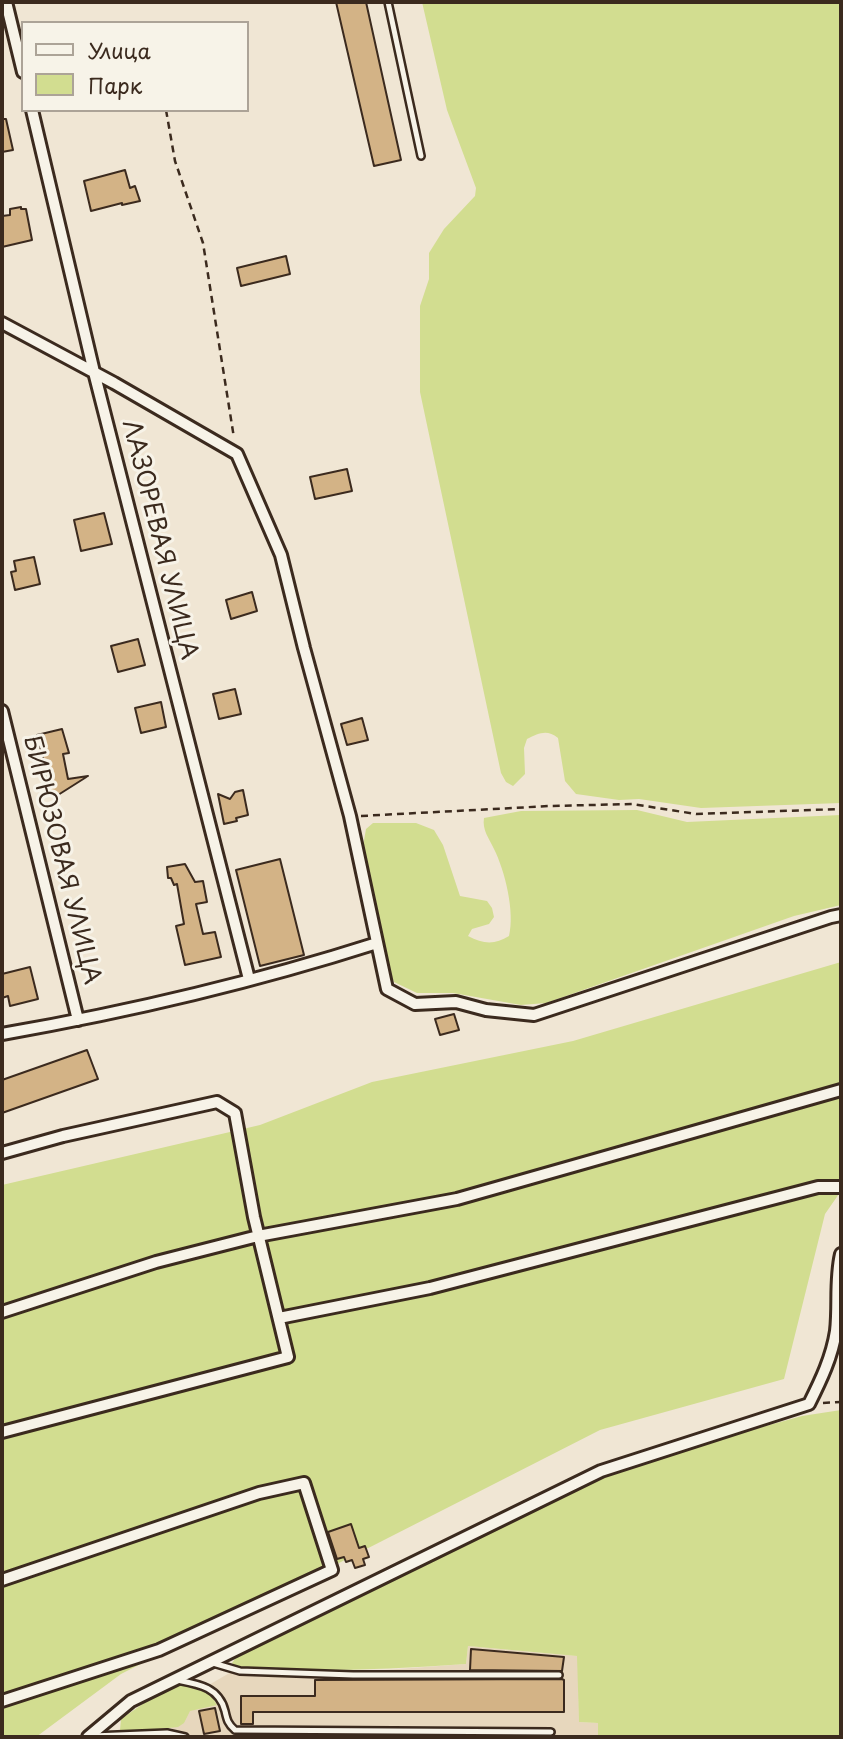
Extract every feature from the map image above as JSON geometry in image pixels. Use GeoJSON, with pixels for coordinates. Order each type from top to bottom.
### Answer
{"type":"FeatureCollection","features":[{"type":"Feature","properties":{"kind":"street"},"geometry":{"type":"LineString","coordinates":[[6,2],[21,64]]}},
{"type":"Feature","properties":{"kind":"street","name":"ЛАЗОРЕВАЯ УЛИЦА"},"geometry":{"type":"LineString","coordinates":[[32,112],[94,372],[249,979]]}},
{"type":"Feature","properties":{"kind":"street"},"geometry":{"type":"LineString","coordinates":[[2,323],[237,454],[281,555],[350,817],[387,989],[415,1004],[456,1002],[486,1010],[534,1015],[841,915]]}},
{"type":"Feature","properties":{"kind":"street","name":"БИРЮЗОВАЯ УЛИЦА"},"geometry":{"type":"LineString","coordinates":[[2,710],[78,1020]]}},
{"type":"Feature","properties":{"kind":"street"},"geometry":{"type":"LineString","coordinates":[[2,1034],[78,1020],[301,967],[377,943]]}},
{"type":"Feature","properties":{"kind":"street"},"geometry":{"type":"LineString","coordinates":[[2,1312],[156,1262],[258,1236],[457,1199],[841,1090]]}},
{"type":"Feature","properties":{"kind":"street"},"geometry":{"type":"LineString","coordinates":[[2,1153],[63,1136],[217,1102],[235,1113],[258,1236],[288,1357],[2,1432]]}},
{"type":"Feature","properties":{"kind":"street"},"geometry":{"type":"LineString","coordinates":[[279,1318],[430,1288],[818,1187],[841,1187]]}},
{"type":"Feature","properties":{"kind":"street"},"geometry":{"type":"LineString","coordinates":[[89,1737],[131,1701],[601,1471],[809,1404],[827,1366],[836,1331],[837,1273],[841,1254]]}},
{"type":"Feature","properties":{"kind":"street"},"geometry":{"type":"LineString","coordinates":[[2,1580],[259,1493],[304,1483],[332,1570],[159,1650],[2,1701]]}},
{"type":"Feature","properties":{"kind":"lane"},"geometry":{"type":"LineString","coordinates":[[388,2],[421,156]]}},
{"type":"Feature","properties":{"kind":"lane"},"geometry":{"type":"LineString","coordinates":[[209,1662],[240,1671],[353,1675],[559,1675]]}},
{"type":"Feature","properties":{"kind":"lane"},"geometry":{"type":"LineString","coordinates":[[174,1679],[202,1685],[215,1692],[224,1707],[228,1724],[235,1730],[551,1732]]}},
{"type":"Feature","properties":{"kind":"lane"},"geometry":{"type":"LineString","coordinates":[[89,1737],[167,1734],[186,1737]]}},
{"type":"Feature","properties":{"kind":"path"},"geometry":{"type":"LineString","coordinates":[[166,112],[175,161],[203,243],[237,454]]}},
{"type":"Feature","properties":{"kind":"path"},"geometry":{"type":"LineString","coordinates":[[350,817],[618,804],[696,814],[841,809]]}},
{"type":"Feature","properties":{"kind":"path"},"geometry":{"type":"LineString","coordinates":[[809,1404],[841,1402]]}},
{"type":"Feature","properties":{"kind":"shaded area"},"geometry":{"type":"Polygon","coordinates":[[[468,1646],[578,1656],[579,1722],[599,1723],[598,1737],[172,1737],[171,1707],[238,1668],[299,1672],[385,1670],[466,1664],[468,1646]]]}},
{"type":"Feature","properties":{"kind":"green space"},"geometry":{"type":"Polygon","coordinates":[[[422,2],[841,2],[841,803],[701,808],[576,794],[565,781],[558,738],[547,733],[527,739],[524,748],[525,774],[513,786],[506,782],[501,773],[420,392],[420,306],[429,279],[429,253],[444,229],[475,196],[476,188],[447,110],[422,2]]]}},
{"type":"Feature","properties":{"kind":"green space"},"geometry":{"type":"Polygon","coordinates":[[[637,810],[687,822],[841,815],[841,905],[794,916],[546,1003],[521,1005],[453,993],[417,993],[394,982],[380,950],[377,906],[363,846],[366,829],[373,823],[416,823],[434,830],[443,845],[460,896],[487,901],[492,908],[494,917],[489,924],[472,929],[468,936],[489,942],[509,936],[511,915],[505,880],[485,830],[484,818],[521,811],[637,810]]]}},
{"type":"Feature","properties":{"kind":"green space"},"geometry":{"type":"Polygon","coordinates":[[[841,962],[841,1191],[825,1214],[784,1379],[600,1430],[121,1674],[36,1737],[2,1737],[2,1185],[260,1125],[372,1082],[573,1041],[841,962]]]}},
{"type":"Feature","properties":{"kind":"green space"},"geometry":{"type":"Polygon","coordinates":[[[841,1410],[841,1737],[598,1737],[598,1723],[579,1722],[577,1656],[468,1646],[466,1664],[295,1670],[238,1668],[232,1663],[237,1656],[604,1477],[726,1437],[802,1416],[841,1410]]]}},
{"type":"Feature","properties":{"kind":"green space"},"geometry":{"type":"Polygon","coordinates":[[[180,1685],[202,1690],[217,1705],[190,1711],[184,1723],[178,1727],[131,1732],[120,1730],[121,1719],[163,1690],[180,1685]]]}},
{"type":"Feature","properties":{"kind":"building"},"geometry":{"type":"Polygon","coordinates":[[[336,2],[366,2],[401,160],[374,166],[336,2]]]}},
{"type":"Feature","properties":{"kind":"building"},"geometry":{"type":"Polygon","coordinates":[[[2,119],[6,119],[13,150],[2,152],[2,119]]]}},
{"type":"Feature","properties":{"kind":"building"},"geometry":{"type":"Polygon","coordinates":[[[125,170],[130,188],[135,186],[140,201],[91,211],[84,181],[125,170]]]}},
{"type":"Feature","properties":{"kind":"building"},"geometry":{"type":"Polygon","coordinates":[[[10,209],[26,209],[32,240],[2,247],[2,216],[10,215],[10,209]]]}},
{"type":"Feature","properties":{"kind":"building"},"geometry":{"type":"Polygon","coordinates":[[[286,256],[290,274],[241,286],[237,268],[286,256]]]}},
{"type":"Feature","properties":{"kind":"building"},"geometry":{"type":"Polygon","coordinates":[[[347,469],[352,491],[315,499],[310,477],[347,469]]]}},
{"type":"Feature","properties":{"kind":"building"},"geometry":{"type":"Polygon","coordinates":[[[104,513],[112,544],[81,551],[74,520],[104,513]]]}},
{"type":"Feature","properties":{"kind":"building"},"geometry":{"type":"Polygon","coordinates":[[[34,557],[40,584],[15,590],[11,572],[16,571],[14,561],[34,557]]]}},
{"type":"Feature","properties":{"kind":"building"},"geometry":{"type":"Polygon","coordinates":[[[252,592],[257,611],[231,619],[226,600],[252,592]]]}},
{"type":"Feature","properties":{"kind":"building"},"geometry":{"type":"Polygon","coordinates":[[[138,639],[145,665],[118,672],[111,646],[138,639]]]}},
{"type":"Feature","properties":{"kind":"building"},"geometry":{"type":"Polygon","coordinates":[[[235,689],[241,714],[219,719],[213,694],[235,689]]]}},
{"type":"Feature","properties":{"kind":"building"},"geometry":{"type":"Polygon","coordinates":[[[161,702],[166,727],[141,733],[135,708],[161,702]]]}},
{"type":"Feature","properties":{"kind":"building"},"geometry":{"type":"Polygon","coordinates":[[[362,718],[368,740],[347,745],[341,724],[362,718]]]}},
{"type":"Feature","properties":{"kind":"building"},"geometry":{"type":"Polygon","coordinates":[[[62,729],[69,753],[63,754],[68,779],[88,776],[58,795],[48,794],[44,774],[47,773],[37,735],[62,729]]]}},
{"type":"Feature","properties":{"kind":"building"},"geometry":{"type":"Polygon","coordinates":[[[243,790],[248,815],[224,824],[218,794],[230,799],[235,792],[243,790]]]}},
{"type":"Feature","properties":{"kind":"building"},"geometry":{"type":"Polygon","coordinates":[[[280,859],[304,955],[260,966],[236,870],[280,859]]]}},
{"type":"Feature","properties":{"kind":"building"},"geometry":{"type":"Polygon","coordinates":[[[185,864],[195,882],[203,881],[207,902],[196,904],[203,934],[215,932],[221,957],[185,965],[176,926],[184,924],[177,884],[174,885],[171,878],[168,878],[167,867],[185,864]]]}},
{"type":"Feature","properties":{"kind":"building"},"geometry":{"type":"Polygon","coordinates":[[[30,967],[38,999],[10,1006],[8,996],[2,998],[2,974],[30,967]]]}},
{"type":"Feature","properties":{"kind":"building"},"geometry":{"type":"Polygon","coordinates":[[[454,1014],[459,1030],[440,1035],[435,1019],[454,1014]]]}},
{"type":"Feature","properties":{"kind":"building"},"geometry":{"type":"Polygon","coordinates":[[[87,1050],[98,1079],[2,1113],[2,1080],[87,1050]]]}},
{"type":"Feature","properties":{"kind":"building"},"geometry":{"type":"Polygon","coordinates":[[[351,1524],[359,1548],[365,1546],[369,1557],[363,1559],[365,1565],[355,1568],[352,1560],[346,1562],[344,1557],[337,1559],[328,1532],[351,1524]]]}},
{"type":"Feature","properties":{"kind":"building"},"geometry":{"type":"Polygon","coordinates":[[[471,1649],[564,1657],[562,1671],[470,1670],[471,1649]]]}},
{"type":"Feature","properties":{"kind":"building"},"geometry":{"type":"Polygon","coordinates":[[[562,1679],[564,1712],[253,1712],[253,1724],[241,1724],[241,1696],[315,1696],[315,1680],[562,1679]]]}},
{"type":"Feature","properties":{"kind":"building"},"geometry":{"type":"Polygon","coordinates":[[[215,1708],[220,1731],[204,1734],[199,1711],[215,1708]]]}}]}
